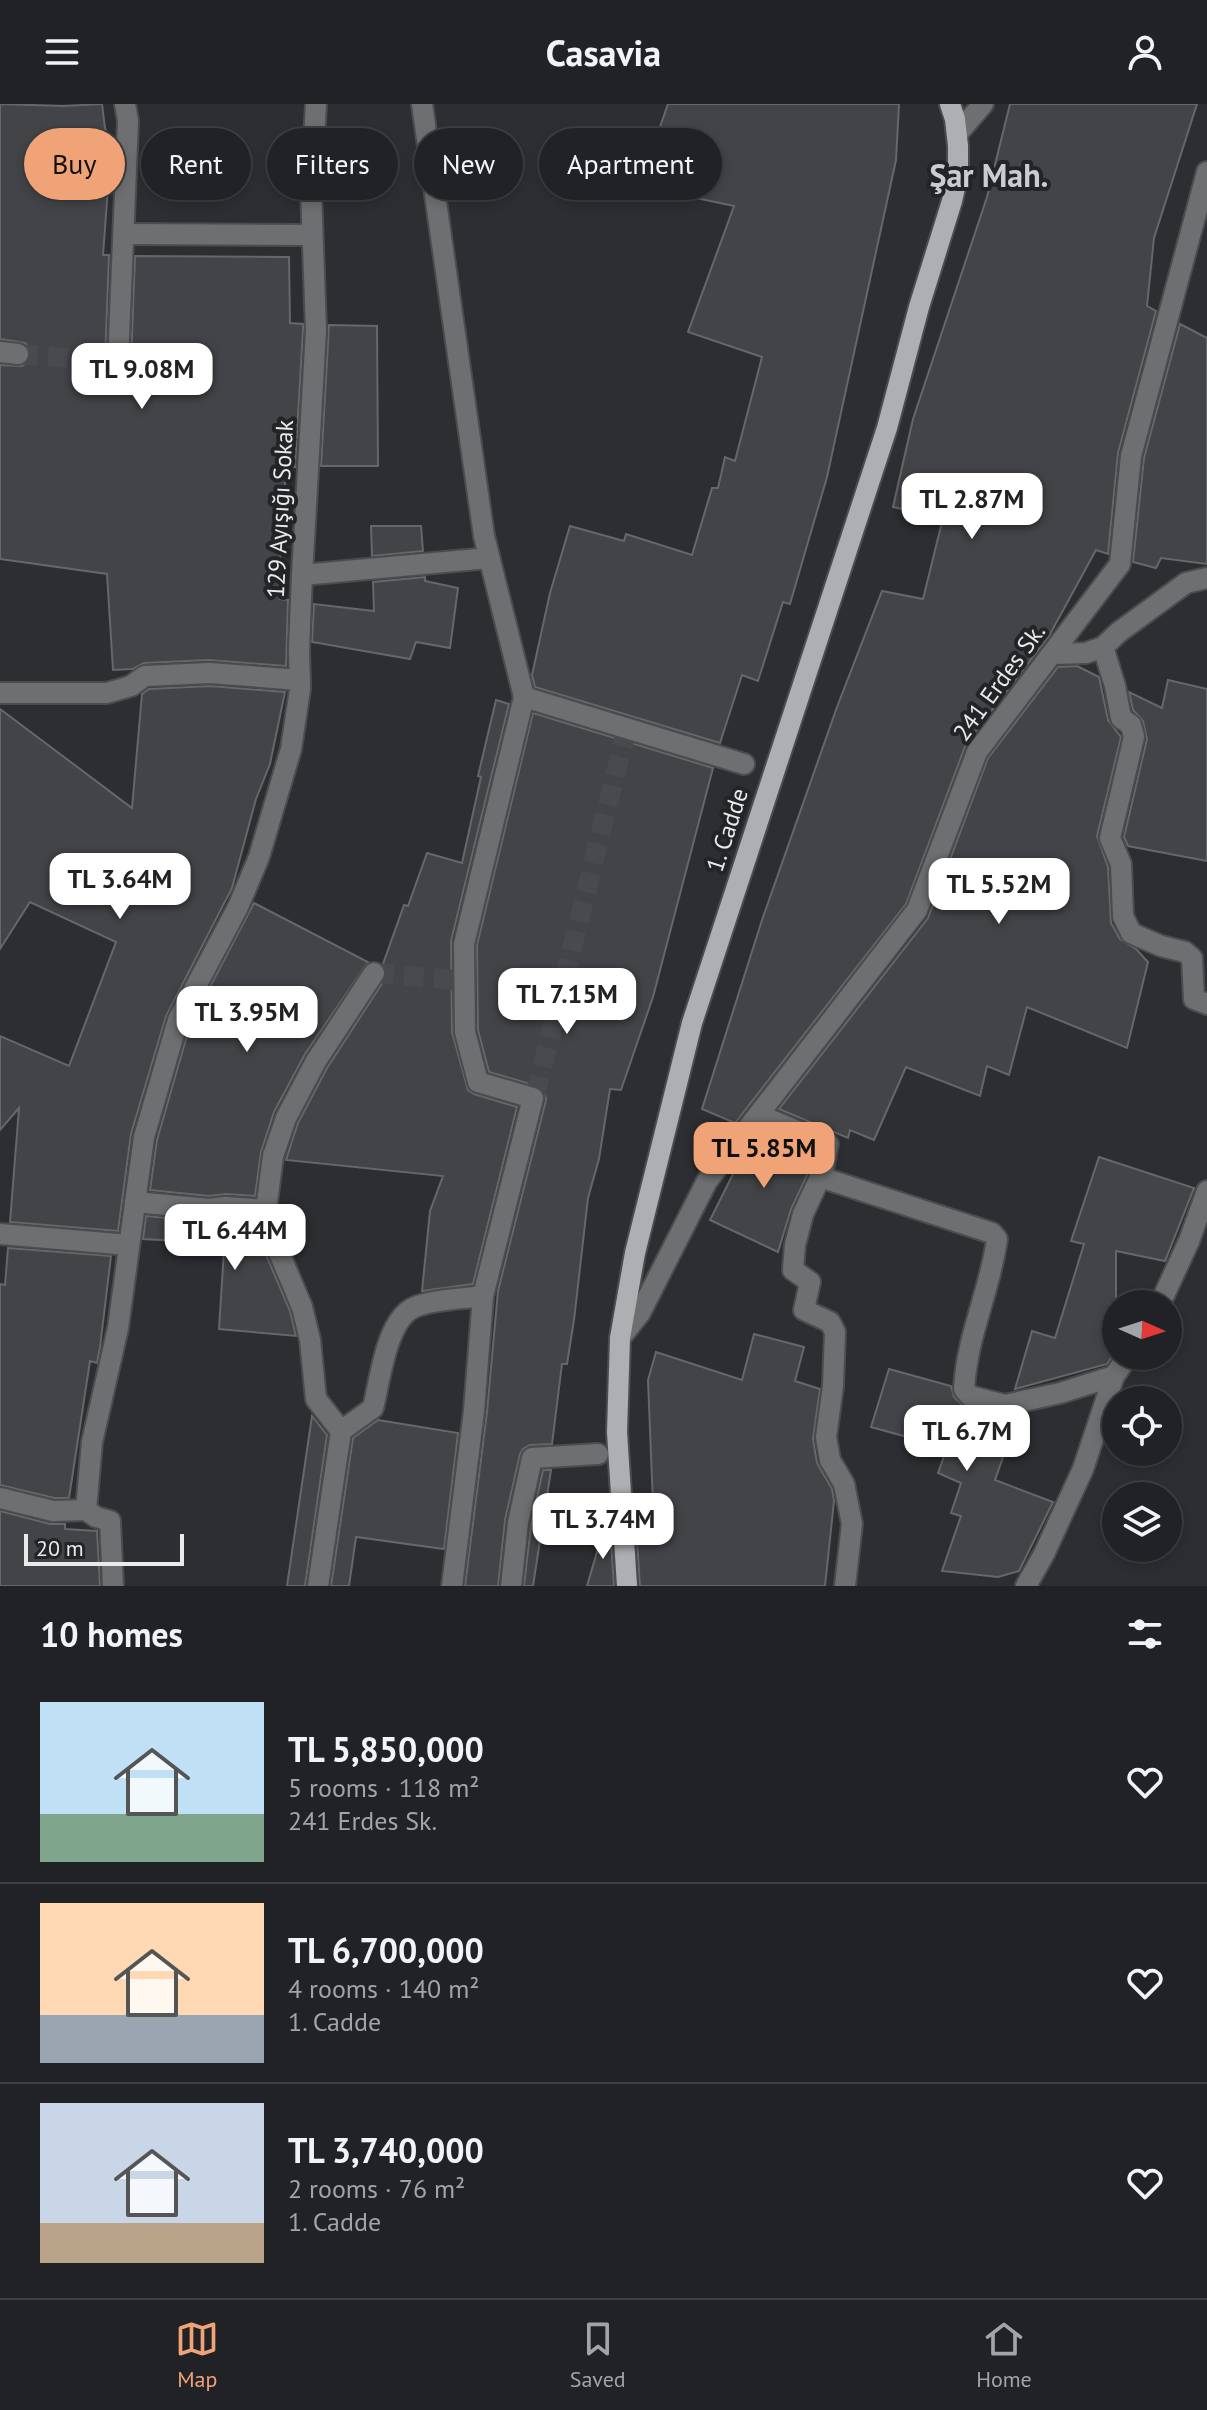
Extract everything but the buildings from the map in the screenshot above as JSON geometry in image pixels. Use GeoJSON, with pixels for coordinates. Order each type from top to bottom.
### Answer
{"type":"FeatureCollection","features":[{"type":"Feature","properties":{"kind":"main road","name":"1. Cadde"},"geometry":{"type":"LineString","coordinates":[[627,1586],[617,1432],[620,1338],[635,1253],[692,1023],[887,428],[919,307],[952,201],[958,174],[957,134],[950,104]]}},
{"type":"Feature","properties":{"kind":"street"},"geometry":{"type":"LineString","coordinates":[[118,362],[128,121],[125,104]]}},
{"type":"Feature","properties":{"kind":"street","name":"129 Ayışığı Sokak"},"geometry":{"type":"LineString","coordinates":[[86,1510],[92,1442],[118,1328],[144,1137],[178,1020],[238,907],[259,857],[291,749],[300,680],[302,575],[316,330],[311,190],[316,104]]}},
{"type":"Feature","properties":{"kind":"street"},"geometry":{"type":"LineString","coordinates":[[422,104],[484,536],[524,697],[464,944],[465,1032],[478,1082],[533,1098],[483,1296],[474,1411],[452,1586]]}},
{"type":"Feature","properties":{"kind":"street"},"geometry":{"type":"LineString","coordinates":[[957,134],[983,104]]}},
{"type":"Feature","properties":{"kind":"street","name":"241 Erdes Sk."},"geometry":{"type":"LineString","coordinates":[[620,1338],[640,1313],[707,1181],[917,910],[977,752],[1120,564],[1131,456],[1207,172]]}},
{"type":"Feature","properties":{"kind":"street"},"geometry":{"type":"LineString","coordinates":[[124,234],[312,235]]}},
{"type":"Feature","properties":{"kind":"street"},"geometry":{"type":"LineString","coordinates":[[302,575],[489,558]]}},
{"type":"Feature","properties":{"kind":"street"},"geometry":{"type":"LineString","coordinates":[[1052,654],[1086,653],[1103,647],[1186,583],[1207,578]]}},
{"type":"Feature","properties":{"kind":"street"},"geometry":{"type":"LineString","coordinates":[[1103,647],[1121,718],[1131,725],[1134,737],[1110,838],[1121,864],[1123,916],[1131,933],[1185,952],[1192,958],[1194,999],[1207,1004]]}},
{"type":"Feature","properties":{"kind":"street"},"geometry":{"type":"LineString","coordinates":[[0,693],[107,693],[131,686],[145,676],[210,673],[300,680]]}},
{"type":"Feature","properties":{"kind":"street"},"geometry":{"type":"LineString","coordinates":[[524,697],[744,764]]}},
{"type":"Feature","properties":{"kind":"street"},"geometry":{"type":"LineString","coordinates":[[341,1431],[316,1399],[310,1340],[302,1307],[270,1231],[266,1210],[273,1156],[286,1118],[316,1061],[374,973]]}},
{"type":"Feature","properties":{"kind":"street"},"geometry":{"type":"LineString","coordinates":[[759,1115],[828,1144],[820,1177],[803,1214],[795,1245],[793,1270],[810,1282],[804,1310],[830,1322],[835,1332],[833,1386],[826,1437],[830,1460],[844,1484],[852,1524],[845,1586]]}},
{"type":"Feature","properties":{"kind":"street"},"geometry":{"type":"LineString","coordinates":[[820,1177],[992,1233],[997,1239],[995,1257],[971,1335],[964,1389],[970,1396],[1005,1405],[1060,1393],[1114,1376]]}},
{"type":"Feature","properties":{"kind":"street"},"geometry":{"type":"LineString","coordinates":[[1166,1290],[1207,1191]]}},
{"type":"Feature","properties":{"kind":"street"},"geometry":{"type":"LineString","coordinates":[[135,1202],[209,1209],[266,1210]]}},
{"type":"Feature","properties":{"kind":"street"},"geometry":{"type":"LineString","coordinates":[[0,1234],[129,1245]]}},
{"type":"Feature","properties":{"kind":"street"},"geometry":{"type":"LineString","coordinates":[[318,1586],[341,1431],[373,1408],[392,1332],[401,1317],[413,1308],[483,1296]]}},
{"type":"Feature","properties":{"kind":"street"},"geometry":{"type":"LineString","coordinates":[[1026,1586],[1083,1469],[1118,1370]]}},
{"type":"Feature","properties":{"kind":"street"},"geometry":{"type":"LineString","coordinates":[[511,1586],[518,1523],[532,1458],[598,1454]]}},
{"type":"Feature","properties":{"kind":"street"},"geometry":{"type":"LineString","coordinates":[[0,1498],[53,1511],[86,1510],[110,1521],[113,1586]]}},
{"type":"Feature","properties":{"kind":"tunnel"},"geometry":{"type":"LineString","coordinates":[[18,354],[118,362]]}},
{"type":"Feature","properties":{"kind":"tunnel"},"geometry":{"type":"LineString","coordinates":[[535,1096],[627,728]]}},
{"type":"Feature","properties":{"kind":"tunnel"},"geometry":{"type":"LineString","coordinates":[[374,973],[464,981]]}},
{"type":"Feature","properties":{"kind":"district","name":"Şar Mah."},"geometry":{"type":"Point","coordinates":[989,175]}}]}
